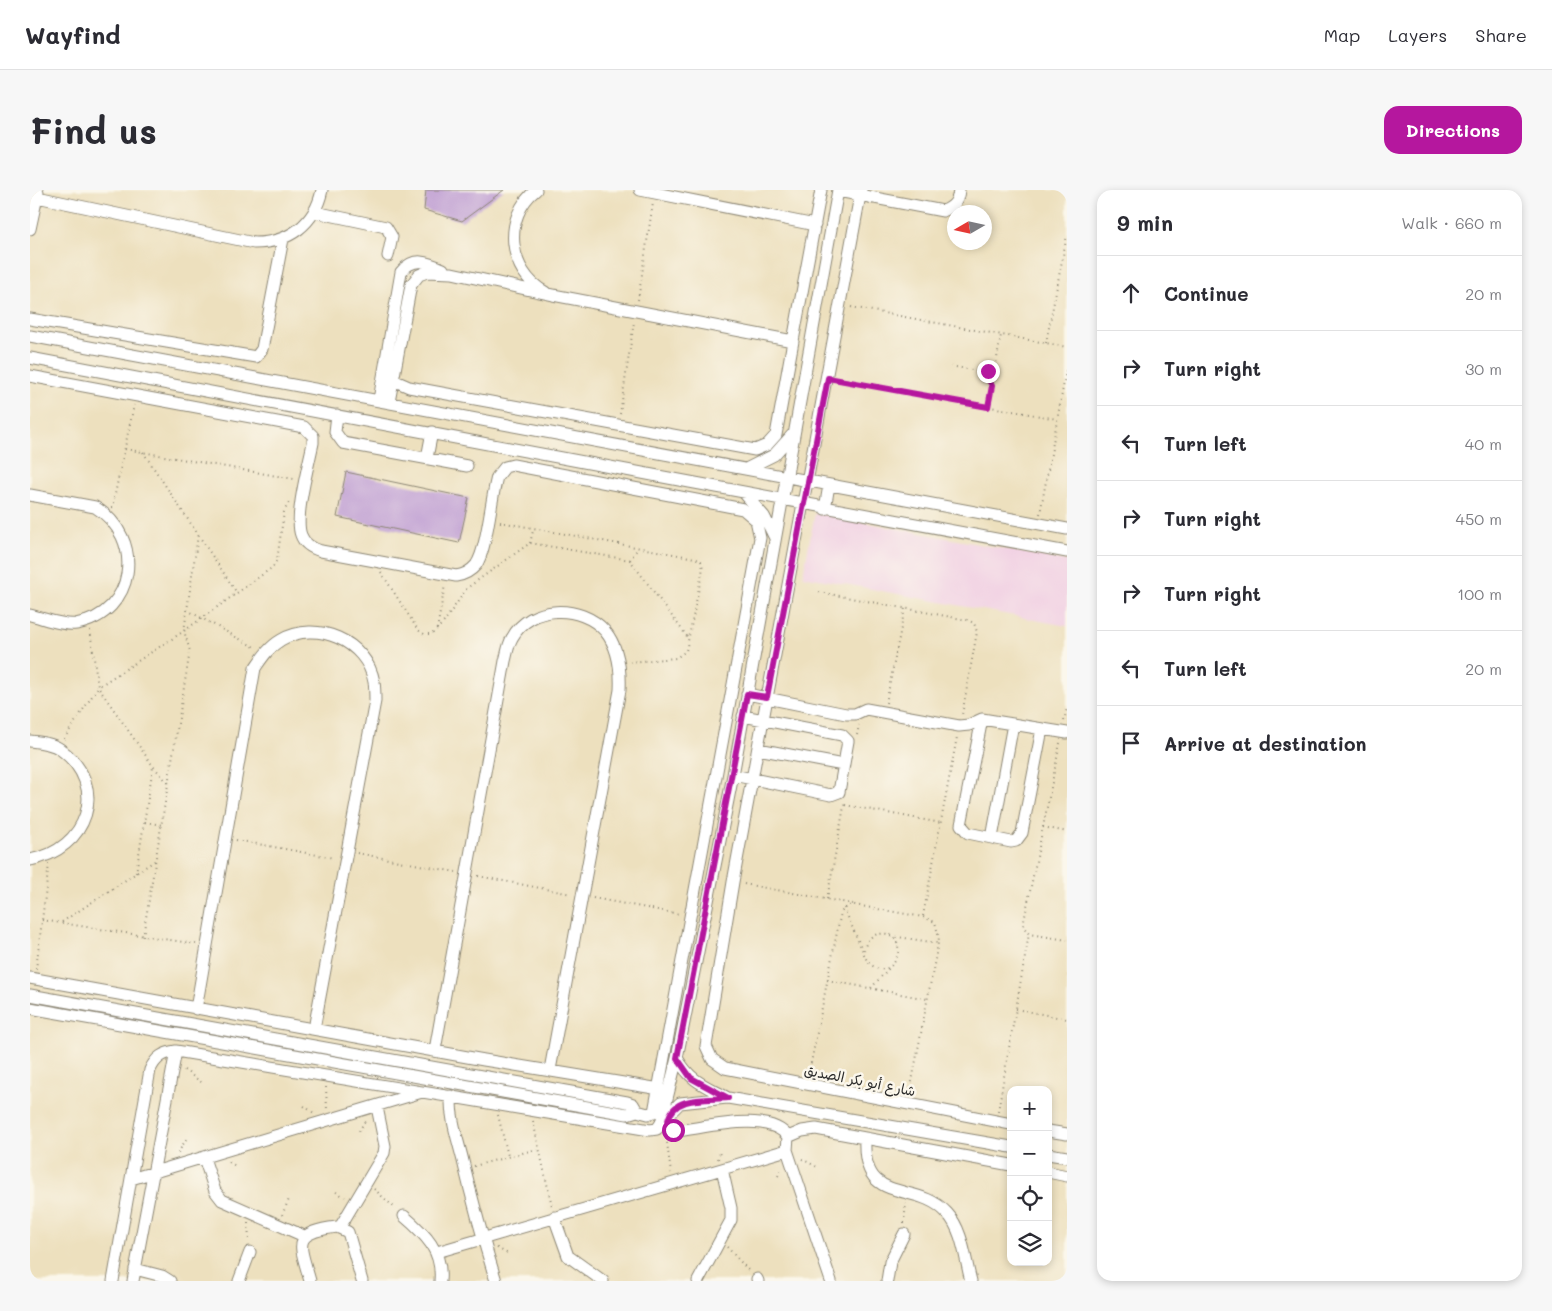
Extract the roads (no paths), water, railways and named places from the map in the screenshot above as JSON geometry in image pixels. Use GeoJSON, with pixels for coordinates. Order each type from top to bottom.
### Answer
{"type":"FeatureCollection","features":[{"type":"Feature","properties":{"kind":"street"},"geometry":{"type":"LineString","coordinates":[[30,229],[38,194],[254,242],[266,243],[283,239],[300,230],[315,212],[322,190]]}},
{"type":"Feature","properties":{"kind":"street"},"geometry":{"type":"LineString","coordinates":[[536,190],[523,204],[516,216],[513,243],[516,257],[530,280],[553,295]]}},
{"type":"Feature","properties":{"kind":"street"},"geometry":{"type":"LineString","coordinates":[[640,190],[815,225]]}},
{"type":"Feature","properties":{"kind":"street"},"geometry":{"type":"LineString","coordinates":[[393,380],[409,387],[755,450],[767,445],[776,435],[821,190]]}},
{"type":"Feature","properties":{"kind":"street"},"geometry":{"type":"LineString","coordinates":[[113,1281],[150,1070],[160,1056],[176,1051],[654,1130],[661,1123],[677,1058],[732,775],[838,190],[861,192],[943,211],[952,207],[958,200],[959,190]]}},
{"type":"Feature","properties":{"kind":"street"},"geometry":{"type":"LineString","coordinates":[[701,938],[723,941],[861,192]]}},
{"type":"Feature","properties":{"kind":"street"},"geometry":{"type":"LineString","coordinates":[[315,212],[386,227],[392,237],[388,256]]}},
{"type":"Feature","properties":{"kind":"street"},"geometry":{"type":"LineString","coordinates":[[30,319],[256,358],[262,349],[283,239]]}},
{"type":"Feature","properties":{"kind":"street"},"geometry":{"type":"LineString","coordinates":[[384,401],[401,272],[408,265],[419,261],[452,273],[553,295],[793,341]]}},
{"type":"Feature","properties":{"kind":"street"},"geometry":{"type":"LineString","coordinates":[[384,401],[393,380],[411,285],[419,275],[427,272],[452,273]]}},
{"type":"Feature","properties":{"kind":"street"},"geometry":{"type":"LineString","coordinates":[[815,321],[837,326]]}},
{"type":"Feature","properties":{"kind":"street"},"geometry":{"type":"LineString","coordinates":[[30,336],[1067,529]]}},
{"type":"Feature","properties":{"kind":"street"},"geometry":{"type":"LineString","coordinates":[[30,358],[437,433],[781,501],[1067,552]]}},
{"type":"Feature","properties":{"kind":"street"},"geometry":{"type":"LineString","coordinates":[[30,376],[304,427],[310,430]]}},
{"type":"Feature","properties":{"kind":"street"},"geometry":{"type":"LineString","coordinates":[[30,1008],[627,1114],[637,1111],[648,1114],[654,1112],[660,1089],[760,538],[756,520],[744,509],[513,465],[505,467],[497,477],[477,564],[464,574],[446,575],[321,551],[308,545],[300,532],[299,523],[313,443],[310,430],[312,411]]}},
{"type":"Feature","properties":{"kind":"street"},"geometry":{"type":"LineString","coordinates":[[427,458],[447,413]]}},
{"type":"Feature","properties":{"kind":"street"},"geometry":{"type":"LineString","coordinates":[[336,415],[336,432],[343,443],[467,466]]}},
{"type":"Feature","properties":{"kind":"street"},"geometry":{"type":"LineString","coordinates":[[746,469],[774,455],[794,431]]}},
{"type":"Feature","properties":{"kind":"street"},"geometry":{"type":"LineString","coordinates":[[825,508],[829,486]]}},
{"type":"Feature","properties":{"kind":"street"},"geometry":{"type":"LineString","coordinates":[[744,493],[764,516],[774,538]]}},
{"type":"Feature","properties":{"kind":"street"},"geometry":{"type":"LineString","coordinates":[[30,494],[95,508],[110,518],[122,534],[129,559],[128,574],[123,588],[103,612],[89,620],[73,624],[30,616]]}},
{"type":"Feature","properties":{"kind":"street"},"geometry":{"type":"LineString","coordinates":[[930,527],[933,505]]}},
{"type":"Feature","properties":{"kind":"street"},"geometry":{"type":"LineString","coordinates":[[435,1050],[505,661],[512,639],[528,622],[549,612],[564,611],[580,614],[594,621],[605,632],[614,645],[619,663],[620,690],[550,1070]]}},
{"type":"Feature","properties":{"kind":"street"},"geometry":{"type":"LineString","coordinates":[[196,1009],[255,668],[265,653],[280,640],[299,633],[319,632],[338,637],[354,648],[367,663],[374,681],[375,701],[314,1030]]}},
{"type":"Feature","properties":{"kind":"street"},"geometry":{"type":"LineString","coordinates":[[747,694],[846,714],[855,714],[862,710],[884,712],[960,726],[969,725],[982,719],[1064,733]]}},
{"type":"Feature","properties":{"kind":"street"},"geometry":{"type":"LineString","coordinates":[[732,775],[826,795],[836,795],[844,765],[848,741],[846,737],[743,716]]}},
{"type":"Feature","properties":{"kind":"street"},"geometry":{"type":"LineString","coordinates":[[982,719],[961,825],[968,833],[1011,842],[1020,838],[1042,729]]}},
{"type":"Feature","properties":{"kind":"street"},"geometry":{"type":"LineString","coordinates":[[992,838],[1013,724]]}},
{"type":"Feature","properties":{"kind":"street"},"geometry":{"type":"LineString","coordinates":[[30,741],[58,747],[76,766],[86,786],[88,807],[86,817],[68,843],[50,854],[30,860]]}},
{"type":"Feature","properties":{"kind":"street"},"geometry":{"type":"LineString","coordinates":[[758,749],[844,765]]}},
{"type":"Feature","properties":{"kind":"street","name":"شارع أبو بكر الصديق"},"geometry":{"type":"LineString","coordinates":[[723,941],[706,1037],[709,1055],[718,1065],[807,1086],[1007,1123]]}},
{"type":"Feature","properties":{"kind":"street"},"geometry":{"type":"LineString","coordinates":[[33,978],[314,1030],[660,1089]]}},
{"type":"Feature","properties":{"kind":"street"},"geometry":{"type":"LineString","coordinates":[[30,995],[627,1102],[633,1104],[637,1111]]}},
{"type":"Feature","properties":{"kind":"street"},"geometry":{"type":"LineString","coordinates":[[153,1017],[156,1001]]}},
{"type":"Feature","properties":{"kind":"street"},"geometry":{"type":"LineString","coordinates":[[320,1059],[322,1047]]}},
{"type":"Feature","properties":{"kind":"street"},"geometry":{"type":"LineString","coordinates":[[170,1281],[162,1276],[134,1275],[176,1051]]}},
{"type":"Feature","properties":{"kind":"street"},"geometry":{"type":"LineString","coordinates":[[677,1058],[691,1078],[728,1098]]}},
{"type":"Feature","properties":{"kind":"street"},"geometry":{"type":"LineString","coordinates":[[481,1076],[484,1060]]}},
{"type":"Feature","properties":{"kind":"street"},"geometry":{"type":"LineString","coordinates":[[131,1179],[424,1092]]}},
{"type":"Feature","properties":{"kind":"street"},"geometry":{"type":"LineString","coordinates":[[451,1096],[452,1116],[464,1168],[482,1239],[496,1281]]}},
{"type":"Feature","properties":{"kind":"street"},"geometry":{"type":"LineString","coordinates":[[831,1281],[787,1150],[788,1137],[777,1126],[767,1123],[738,1123],[676,1132],[671,1128],[668,1121],[670,1113],[675,1106],[688,1102],[728,1098],[1007,1146]]}},
{"type":"Feature","properties":{"kind":"street"},"geometry":{"type":"LineString","coordinates":[[204,1158],[219,1197],[304,1236],[340,1227],[384,1150],[377,1107]]}},
{"type":"Feature","properties":{"kind":"street"},"geometry":{"type":"LineString","coordinates":[[788,1137],[802,1131],[816,1129],[1007,1165]]}},
{"type":"Feature","properties":{"kind":"street"},"geometry":{"type":"LineString","coordinates":[[1052,1132],[1067,1134]]}},
{"type":"Feature","properties":{"kind":"street"},"geometry":{"type":"LineString","coordinates":[[865,1139],[866,1164],[878,1182],[933,1202],[946,1212],[956,1224],[970,1281]]}},
{"type":"Feature","properties":{"kind":"street"},"geometry":{"type":"LineString","coordinates":[[437,1252],[787,1150]]}},
{"type":"Feature","properties":{"kind":"street"},"geometry":{"type":"LineString","coordinates":[[1052,1155],[1067,1157]]}},
{"type":"Feature","properties":{"kind":"street"},"geometry":{"type":"LineString","coordinates":[[698,1281],[732,1215],[722,1169]]}},
{"type":"Feature","properties":{"kind":"street"},"geometry":{"type":"LineString","coordinates":[[1052,1173],[1067,1176]]}},
{"type":"Feature","properties":{"kind":"street"},"geometry":{"type":"LineString","coordinates":[[404,1216],[429,1239],[437,1252],[441,1270],[440,1281]]}},
{"type":"Feature","properties":{"kind":"street"},"geometry":{"type":"LineString","coordinates":[[554,1217],[568,1256],[603,1281]]}},
{"type":"Feature","properties":{"kind":"street"},"geometry":{"type":"LineString","coordinates":[[340,1227],[348,1232],[362,1281]]}},
{"type":"Feature","properties":{"kind":"street"},"geometry":{"type":"LineString","coordinates":[[887,1281],[890,1262],[904,1234]]}},
{"type":"Feature","properties":{"kind":"street"},"geometry":{"type":"LineString","coordinates":[[304,1236],[300,1245],[310,1281]]}},
{"type":"Feature","properties":{"kind":"street"},"geometry":{"type":"LineString","coordinates":[[239,1281],[250,1252]]}}]}
